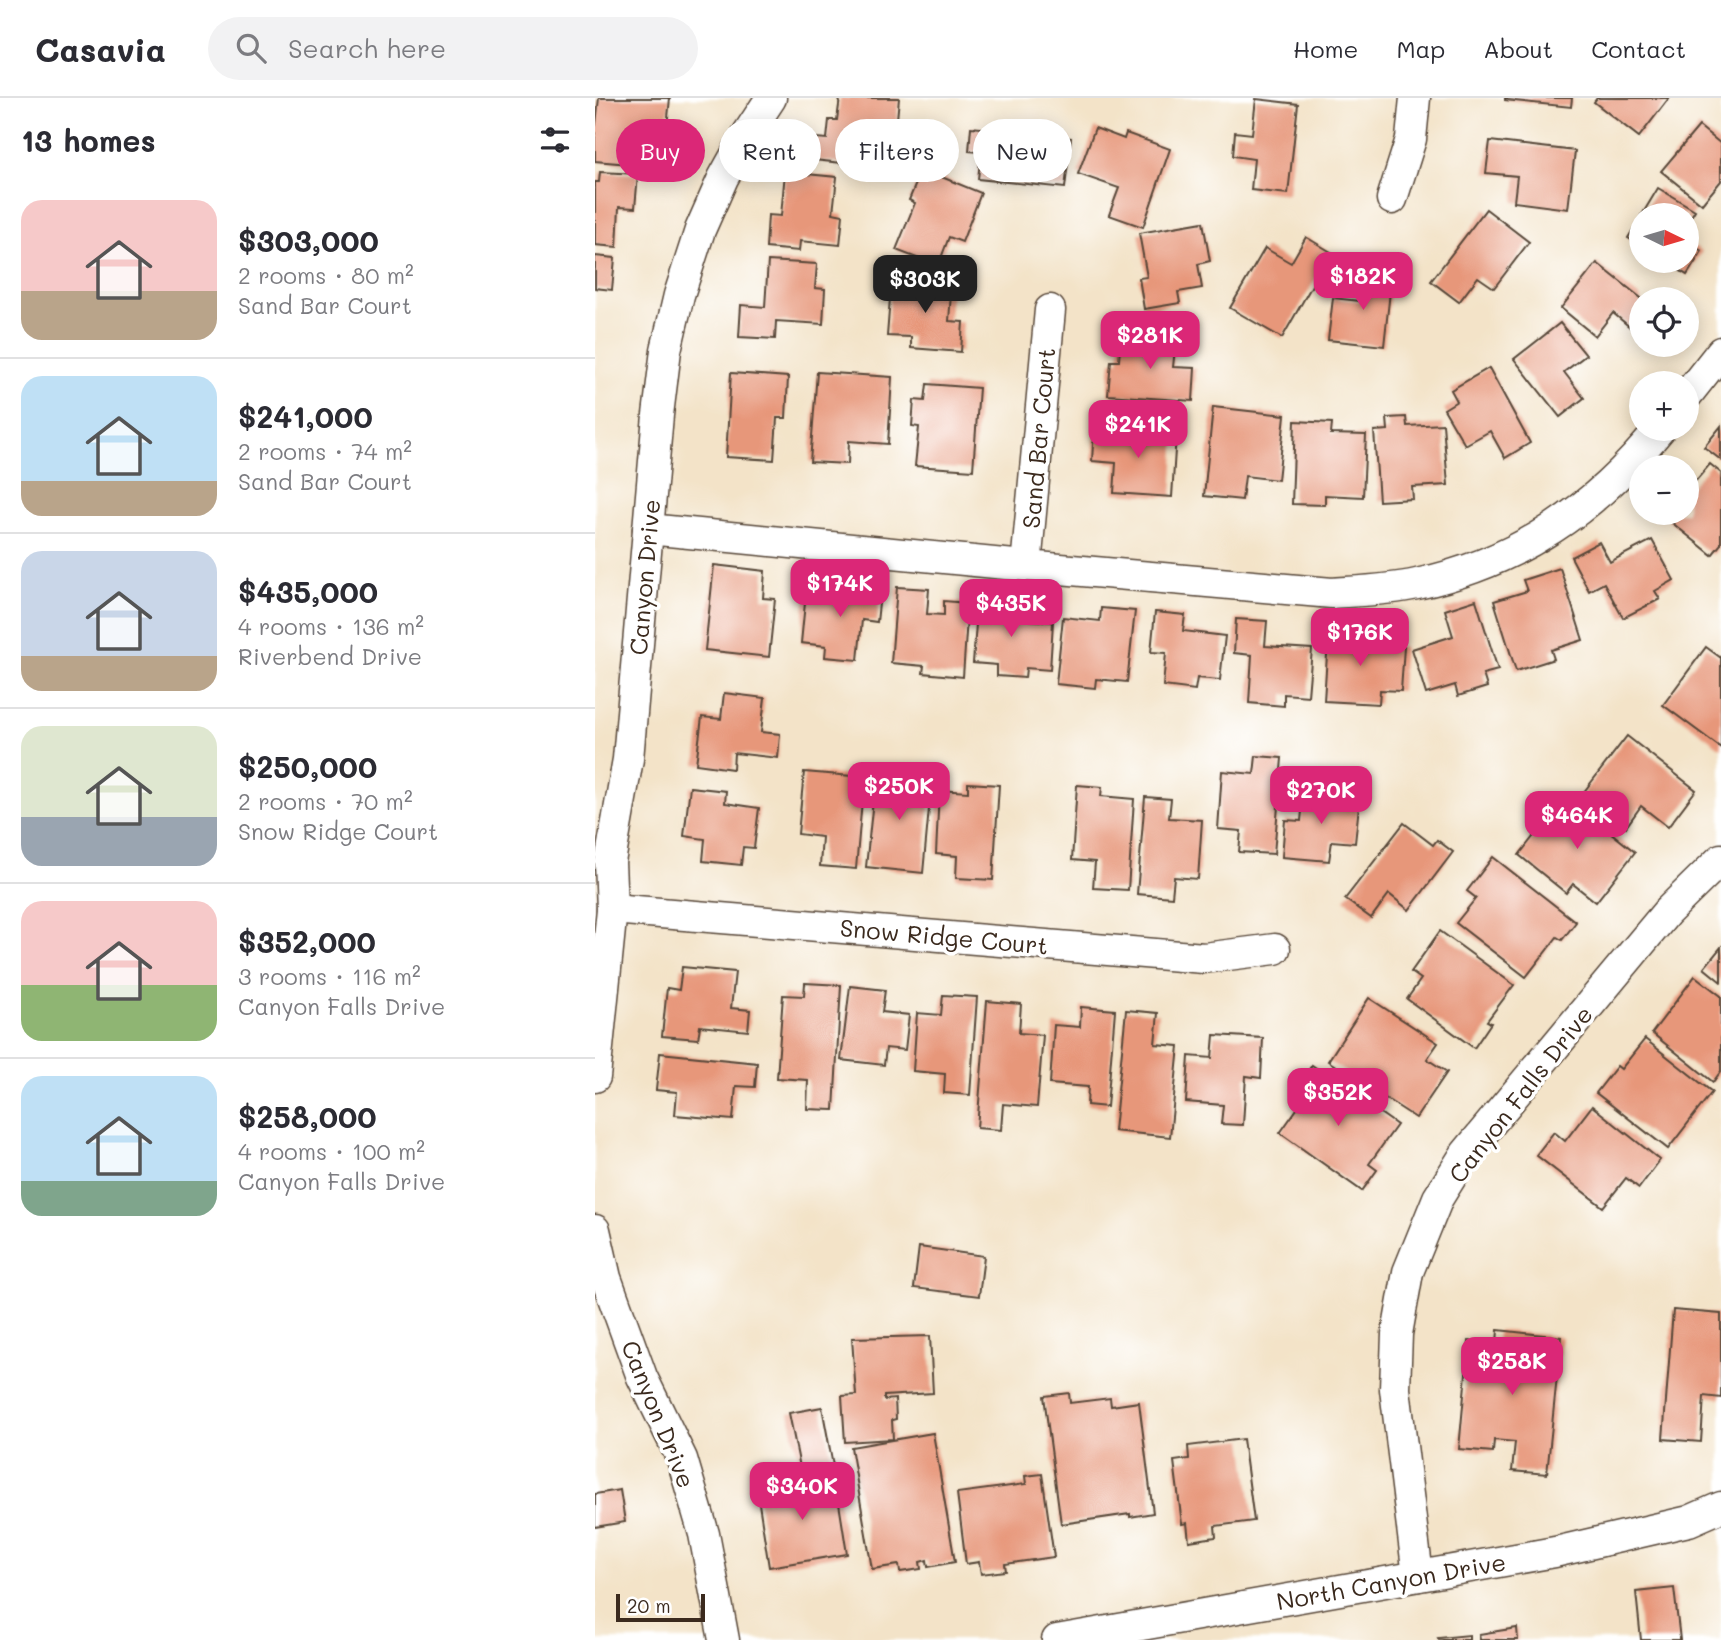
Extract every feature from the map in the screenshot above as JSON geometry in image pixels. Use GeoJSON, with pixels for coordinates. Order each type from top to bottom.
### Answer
{"type":"FeatureCollection","features":[{"type":"Feature","properties":{"kind":"street","name":"Canyon Drive"},"geometry":{"type":"LineString","coordinates":[[595,1077],[612,909],[610,862],[628,759],[666,351],[679,295],[700,230],[723,178],[748,132],[771,98]]}},
{"type":"Feature","properties":{"kind":"street"},"geometry":{"type":"LineString","coordinates":[[1392,199],[1411,139],[1415,98]]}},
{"type":"Feature","properties":{"kind":"street","name":"Sand Bar Court"},"geometry":{"type":"LineString","coordinates":[[1026,566],[1050,310]]}},
{"type":"Feature","properties":{"kind":"street"},"geometry":{"type":"LineString","coordinates":[[1699,379],[1721,352]]}},
{"type":"Feature","properties":{"kind":"street"},"geometry":{"type":"LineString","coordinates":[[648,529],[1332,593],[1367,591],[1416,584],[1457,573],[1503,556],[1535,540],[1601,491],[1650,441]]}},
{"type":"Feature","properties":{"kind":"street","name":"Canyon Falls Drive"},"geometry":{"type":"LineString","coordinates":[[1418,1576],[1395,1389],[1397,1334],[1408,1272],[1439,1198],[1466,1153],[1667,912],[1721,859]]}},
{"type":"Feature","properties":{"kind":"street","name":"Snow Ridge Court"},"geometry":{"type":"LineString","coordinates":[[612,909],[1205,958],[1275,949]]}},
{"type":"Feature","properties":{"kind":"street","name":"Canyon Drive"},"geometry":{"type":"LineString","coordinates":[[595,1230],[606,1278],[638,1364],[682,1459],[704,1534],[724,1640]]}},
{"type":"Feature","properties":{"kind":"street","name":"North Canyon Drive"},"geometry":{"type":"LineString","coordinates":[[1057,1640],[1555,1552],[1689,1521],[1721,1507]]}},
{"type":"Feature","properties":{"kind":"building"},"geometry":{"type":"Polygon","coordinates":[[[599,98],[670,98],[668,119],[616,119],[616,163],[595,161],[599,98]]]}},
{"type":"Feature","properties":{"kind":"building"},"geometry":{"type":"Polygon","coordinates":[[[840,98],[899,98],[897,119],[837,119],[840,98]]]}},
{"type":"Feature","properties":{"kind":"building"},"geometry":{"type":"Polygon","coordinates":[[[1505,98],[1572,98],[1571,107],[1505,98]]]}},
{"type":"Feature","properties":{"kind":"building"},"geometry":{"type":"Polygon","coordinates":[[[1597,98],[1669,98],[1639,137],[1594,102],[1597,98]]]}},
{"type":"Feature","properties":{"kind":"building"},"geometry":{"type":"Polygon","coordinates":[[[1256,99],[1298,104],[1288,194],[1251,190],[1254,159],[1233,156],[1235,132],[1252,134],[1256,99]]]}},
{"type":"Feature","properties":{"kind":"building"},"geometry":{"type":"Polygon","coordinates":[[[829,120],[835,120],[835,162],[821,161],[821,138],[827,139],[829,120]]]}},
{"type":"Feature","properties":{"kind":"building"},"geometry":{"type":"Polygon","coordinates":[[[1699,126],[1721,144],[1721,181],[1702,204],[1661,171],[1699,126]]]}},
{"type":"Feature","properties":{"kind":"building"},"geometry":{"type":"Polygon","coordinates":[[[973,127],[973,151],[969,151],[973,127]]]}},
{"type":"Feature","properties":{"kind":"building"},"geometry":{"type":"Polygon","coordinates":[[[1095,128],[1124,139],[1126,133],[1170,149],[1143,227],[1109,215],[1119,188],[1078,174],[1095,128]]]}},
{"type":"Feature","properties":{"kind":"building"},"geometry":{"type":"Polygon","coordinates":[[[1490,141],[1575,151],[1568,209],[1514,202],[1517,176],[1486,173],[1490,141]]]}},
{"type":"Feature","properties":{"kind":"building"},"geometry":{"type":"Polygon","coordinates":[[[600,172],[616,173],[616,182],[637,182],[635,208],[619,207],[617,247],[595,245],[595,182],[599,182],[600,172]]]}},
{"type":"Feature","properties":{"kind":"building"},"geometry":{"type":"Polygon","coordinates":[[[821,175],[835,177],[833,213],[843,215],[840,245],[800,241],[799,251],[766,248],[768,215],[781,216],[784,182],[821,182],[821,175]]]}},
{"type":"Feature","properties":{"kind":"building"},"geometry":{"type":"Polygon","coordinates":[[[917,182],[954,182],[981,193],[962,242],[949,237],[938,266],[896,250],[915,203],[909,200],[917,182]]]}},
{"type":"Feature","properties":{"kind":"building"},"geometry":{"type":"Polygon","coordinates":[[[1007,182],[1066,182],[1065,188],[1007,182]]]}},
{"type":"Feature","properties":{"kind":"building"},"geometry":{"type":"Polygon","coordinates":[[[1658,188],[1683,203],[1649,203],[1658,188]]]}},
{"type":"Feature","properties":{"kind":"building"},"geometry":{"type":"Polygon","coordinates":[[[1486,209],[1529,242],[1494,288],[1478,277],[1459,302],[1431,281],[1486,209]]]}},
{"type":"Feature","properties":{"kind":"building"},"geometry":{"type":"Polygon","coordinates":[[[1203,222],[1210,261],[1198,264],[1202,288],[1178,292],[1180,303],[1144,309],[1139,278],[1147,277],[1139,233],[1203,222]]]}},
{"type":"Feature","properties":{"kind":"building"},"geometry":{"type":"Polygon","coordinates":[[[1306,237],[1331,252],[1282,338],[1230,308],[1265,248],[1291,263],[1306,237]]]}},
{"type":"Feature","properties":{"kind":"building"},"geometry":{"type":"Polygon","coordinates":[[[595,256],[615,258],[612,290],[595,288],[595,256]]]}},
{"type":"Feature","properties":{"kind":"building"},"geometry":{"type":"Polygon","coordinates":[[[768,261],[817,264],[815,288],[825,289],[823,324],[776,321],[775,339],[739,337],[741,305],[765,307],[768,261]]]}},
{"type":"Feature","properties":{"kind":"building"},"geometry":{"type":"Polygon","coordinates":[[[1597,263],[1629,288],[1629,326],[1613,313],[1595,336],[1561,308],[1597,263]]]}},
{"type":"Feature","properties":{"kind":"building"},"geometry":{"type":"Polygon","coordinates":[[[1362,270],[1392,273],[1384,346],[1328,340],[1333,298],[1359,301],[1362,270]]]}},
{"type":"Feature","properties":{"kind":"building"},"geometry":{"type":"Polygon","coordinates":[[[903,275],[952,279],[949,321],[963,322],[961,352],[911,348],[911,337],[887,336],[890,298],[901,298],[903,275]]]}},
{"type":"Feature","properties":{"kind":"building"},"geometry":{"type":"Polygon","coordinates":[[[1560,323],[1586,355],[1564,372],[1584,398],[1560,417],[1514,359],[1560,323]]]}},
{"type":"Feature","properties":{"kind":"building"},"geometry":{"type":"Polygon","coordinates":[[[1121,335],[1176,339],[1173,367],[1195,368],[1193,401],[1108,395],[1111,361],[1119,361],[1121,335]]]}},
{"type":"Feature","properties":{"kind":"building"},"geometry":{"type":"Polygon","coordinates":[[[1489,368],[1530,443],[1505,458],[1490,431],[1465,445],[1444,409],[1457,401],[1451,390],[1489,368]]]}},
{"type":"Feature","properties":{"kind":"building"},"geometry":{"type":"Polygon","coordinates":[[[817,372],[892,377],[888,444],[849,441],[848,464],[810,462],[817,372]]]}},
{"type":"Feature","properties":{"kind":"building"},"geometry":{"type":"Polygon","coordinates":[[[731,373],[788,377],[786,418],[777,418],[774,460],[726,457],[731,373]]]}},
{"type":"Feature","properties":{"kind":"building"},"geometry":{"type":"Polygon","coordinates":[[[927,384],[979,388],[973,470],[915,466],[919,427],[912,426],[914,400],[925,401],[927,384]]]}},
{"type":"Feature","properties":{"kind":"building"},"geometry":{"type":"Polygon","coordinates":[[[1213,407],[1285,415],[1278,480],[1245,476],[1242,500],[1204,496],[1213,407]]]}},
{"type":"Feature","properties":{"kind":"building"},"geometry":{"type":"Polygon","coordinates":[[[1406,417],[1407,426],[1443,424],[1448,485],[1412,487],[1413,499],[1379,501],[1374,431],[1388,430],[1387,418],[1406,417]]]}},
{"type":"Feature","properties":{"kind":"building"},"geometry":{"type":"Polygon","coordinates":[[[1295,421],[1332,423],[1331,434],[1366,435],[1363,497],[1325,495],[1325,505],[1292,504],[1295,421]]]}},
{"type":"Feature","properties":{"kind":"building"},"geometry":{"type":"Polygon","coordinates":[[[1721,426],[1721,460],[1704,447],[1721,426]]]}},
{"type":"Feature","properties":{"kind":"building"},"geometry":{"type":"Polygon","coordinates":[[[1094,428],[1176,434],[1172,497],[1114,493],[1116,463],[1092,461],[1094,428]]]}},
{"type":"Feature","properties":{"kind":"building"},"geometry":{"type":"Polygon","coordinates":[[[1710,464],[1721,473],[1721,544],[1712,555],[1675,525],[1699,525],[1699,477],[1710,464]]]}},
{"type":"Feature","properties":{"kind":"building"},"geometry":{"type":"Polygon","coordinates":[[[1652,540],[1674,580],[1655,591],[1660,599],[1623,618],[1604,583],[1589,591],[1571,557],[1599,542],[1610,562],[1652,540]]]}},
{"type":"Feature","properties":{"kind":"building"},"geometry":{"type":"Polygon","coordinates":[[[714,565],[765,571],[763,598],[775,599],[769,657],[705,650],[714,565]]]}},
{"type":"Feature","properties":{"kind":"building"},"geometry":{"type":"Polygon","coordinates":[[[1560,568],[1583,640],[1551,650],[1554,659],[1516,671],[1494,601],[1527,591],[1523,580],[1560,568]]]}},
{"type":"Feature","properties":{"kind":"building"},"geometry":{"type":"Polygon","coordinates":[[[847,582],[881,585],[877,622],[862,620],[858,660],[825,657],[826,646],[801,643],[806,593],[845,597],[847,582]]]}},
{"type":"Feature","properties":{"kind":"building"},"geometry":{"type":"Polygon","coordinates":[[[897,587],[929,589],[927,614],[944,615],[944,601],[968,603],[963,677],[923,673],[924,666],[891,663],[897,587]]]}},
{"type":"Feature","properties":{"kind":"building"},"geometry":{"type":"Polygon","coordinates":[[[978,598],[1017,601],[1016,619],[1053,622],[1050,670],[1026,668],[1025,678],[997,676],[997,665],[973,663],[978,598]]]}},
{"type":"Feature","properties":{"kind":"building"},"geometry":{"type":"Polygon","coordinates":[[[1476,600],[1498,670],[1483,674],[1487,687],[1458,696],[1455,685],[1426,694],[1412,649],[1453,636],[1445,610],[1476,600]]]}},
{"type":"Feature","properties":{"kind":"building"},"geometry":{"type":"Polygon","coordinates":[[[1101,608],[1135,611],[1127,682],[1096,679],[1095,688],[1056,684],[1063,617],[1100,621],[1101,608]]]}},
{"type":"Feature","properties":{"kind":"building"},"geometry":{"type":"Polygon","coordinates":[[[1155,612],[1185,615],[1183,631],[1225,636],[1220,680],[1197,678],[1195,690],[1163,686],[1166,653],[1151,652],[1155,612]]]}},
{"type":"Feature","properties":{"kind":"building"},"geometry":{"type":"Polygon","coordinates":[[[1236,619],[1267,621],[1265,646],[1312,649],[1308,696],[1284,694],[1284,706],[1249,703],[1252,655],[1234,653],[1236,619]]]}},
{"type":"Feature","properties":{"kind":"building"},"geometry":{"type":"Polygon","coordinates":[[[1329,624],[1360,626],[1359,644],[1404,647],[1401,691],[1380,690],[1379,704],[1324,701],[1329,624]]]}},
{"type":"Feature","properties":{"kind":"building"},"geometry":{"type":"Polygon","coordinates":[[[1706,647],[1721,658],[1721,748],[1663,705],[1706,647]]]}},
{"type":"Feature","properties":{"kind":"building"},"geometry":{"type":"Polygon","coordinates":[[[724,693],[765,698],[761,732],[780,734],[778,758],[734,753],[733,769],[696,764],[702,717],[721,719],[724,693]]]}},
{"type":"Feature","properties":{"kind":"building"},"geometry":{"type":"Polygon","coordinates":[[[1627,736],[1696,790],[1668,827],[1641,806],[1626,827],[1583,793],[1627,736]]]}},
{"type":"Feature","properties":{"kind":"building"},"geometry":{"type":"Polygon","coordinates":[[[1256,756],[1282,758],[1274,854],[1239,852],[1241,831],[1218,829],[1222,771],[1254,774],[1256,756]]]}},
{"type":"Feature","properties":{"kind":"building"},"geometry":{"type":"Polygon","coordinates":[[[876,771],[932,776],[923,873],[866,867],[876,771]]]}},
{"type":"Feature","properties":{"kind":"building"},"geometry":{"type":"Polygon","coordinates":[[[804,772],[864,777],[856,869],[820,866],[822,837],[798,834],[804,772]]]}},
{"type":"Feature","properties":{"kind":"building"},"geometry":{"type":"Polygon","coordinates":[[[968,783],[999,785],[993,880],[956,878],[957,856],[936,854],[939,790],[968,792],[968,783]]]}},
{"type":"Feature","properties":{"kind":"building"},"geometry":{"type":"Polygon","coordinates":[[[1077,785],[1102,787],[1101,796],[1134,799],[1128,890],[1093,888],[1095,862],[1072,860],[1077,785]]]}},
{"type":"Feature","properties":{"kind":"building"},"geometry":{"type":"Polygon","coordinates":[[[690,787],[726,791],[725,803],[759,808],[754,848],[743,847],[741,865],[703,861],[705,839],[684,836],[690,787]]]}},
{"type":"Feature","properties":{"kind":"building"},"geometry":{"type":"Polygon","coordinates":[[[1304,791],[1360,796],[1355,843],[1332,841],[1329,861],[1282,857],[1285,820],[1301,821],[1304,791]]]}},
{"type":"Feature","properties":{"kind":"building"},"geometry":{"type":"Polygon","coordinates":[[[1565,796],[1635,852],[1596,902],[1573,884],[1566,893],[1519,855],[1565,796]]]}},
{"type":"Feature","properties":{"kind":"building"},"geometry":{"type":"Polygon","coordinates":[[[1145,797],[1171,799],[1169,818],[1202,820],[1198,879],[1174,877],[1172,897],[1137,894],[1145,797]]]}},
{"type":"Feature","properties":{"kind":"building"},"geometry":{"type":"Polygon","coordinates":[[[1404,823],[1433,845],[1437,840],[1453,852],[1409,910],[1389,894],[1371,918],[1345,899],[1404,823]]]}},
{"type":"Feature","properties":{"kind":"building"},"geometry":{"type":"Polygon","coordinates":[[[1493,857],[1576,922],[1562,940],[1557,937],[1526,977],[1456,923],[1476,898],[1467,891],[1493,857]]]}},
{"type":"Feature","properties":{"kind":"building"},"geometry":{"type":"Polygon","coordinates":[[[1440,931],[1514,985],[1487,1021],[1491,1023],[1474,1048],[1407,999],[1421,979],[1411,972],[1440,931]]]}},
{"type":"Feature","properties":{"kind":"building"},"geometry":{"type":"Polygon","coordinates":[[[1721,947],[1721,982],[1704,968],[1721,947]]]}},
{"type":"Feature","properties":{"kind":"building"},"geometry":{"type":"Polygon","coordinates":[[[682,967],[735,972],[731,1008],[750,1010],[748,1031],[700,1026],[698,1039],[662,1036],[667,988],[679,990],[682,967]]]}},
{"type":"Feature","properties":{"kind":"building"},"geometry":{"type":"Polygon","coordinates":[[[1695,976],[1721,996],[1721,1071],[1713,1082],[1652,1033],[1695,976]]]}},
{"type":"Feature","properties":{"kind":"building"},"geometry":{"type":"Polygon","coordinates":[[[805,983],[841,985],[834,1110],[807,1109],[808,1080],[777,1078],[783,995],[804,996],[805,983]]]}},
{"type":"Feature","properties":{"kind":"building"},"geometry":{"type":"Polygon","coordinates":[[[850,986],[885,990],[882,1012],[909,1015],[905,1050],[886,1048],[884,1065],[841,1060],[850,986]]]}},
{"type":"Feature","properties":{"kind":"building"},"geometry":{"type":"Polygon","coordinates":[[[943,995],[977,997],[970,1095],[944,1093],[945,1074],[913,1071],[917,1013],[941,1015],[943,995]]]}},
{"type":"Feature","properties":{"kind":"building"},"geometry":{"type":"Polygon","coordinates":[[[1369,998],[1438,1043],[1427,1059],[1447,1072],[1416,1118],[1328,1061],[1369,998]]]}},
{"type":"Feature","properties":{"kind":"building"},"geometry":{"type":"Polygon","coordinates":[[[987,1001],[1021,1004],[1019,1033],[1043,1035],[1037,1107],[1003,1104],[1001,1130],[977,1128],[987,1001]]]}},
{"type":"Feature","properties":{"kind":"building"},"geometry":{"type":"Polygon","coordinates":[[[1081,1007],[1115,1010],[1107,1107],[1087,1105],[1088,1087],[1050,1084],[1054,1025],[1080,1027],[1081,1007]]]}},
{"type":"Feature","properties":{"kind":"building"},"geometry":{"type":"Polygon","coordinates":[[[1126,1010],[1158,1013],[1155,1044],[1179,1046],[1170,1137],[1114,1131],[1126,1010]]]}},
{"type":"Feature","properties":{"kind":"building"},"geometry":{"type":"Polygon","coordinates":[[[1214,1035],[1263,1038],[1261,1078],[1246,1076],[1243,1125],[1221,1124],[1223,1105],[1186,1102],[1189,1056],[1212,1058],[1214,1035]]]}},
{"type":"Feature","properties":{"kind":"building"},"geometry":{"type":"Polygon","coordinates":[[[1645,1039],[1712,1092],[1668,1149],[1596,1093],[1617,1066],[1621,1069],[1645,1039]]]}},
{"type":"Feature","properties":{"kind":"building"},"geometry":{"type":"Polygon","coordinates":[[[660,1053],[757,1063],[755,1087],[736,1086],[733,1120],[675,1115],[677,1092],[656,1090],[660,1053]]]}},
{"type":"Feature","properties":{"kind":"building"},"geometry":{"type":"Polygon","coordinates":[[[1312,1065],[1397,1125],[1369,1164],[1377,1170],[1362,1191],[1280,1133],[1304,1099],[1294,1092],[1312,1065]]]}},
{"type":"Feature","properties":{"kind":"building"},"geometry":{"type":"Polygon","coordinates":[[[1592,1106],[1660,1160],[1639,1188],[1626,1178],[1603,1207],[1536,1155],[1554,1132],[1565,1141],[1592,1106]]]}},
{"type":"Feature","properties":{"kind":"building"},"geometry":{"type":"Polygon","coordinates":[[[919,1247],[984,1256],[979,1296],[914,1288],[919,1247]]]}},
{"type":"Feature","properties":{"kind":"building"},"geometry":{"type":"Polygon","coordinates":[[[1673,1310],[1721,1314],[1721,1398],[1704,1396],[1701,1442],[1663,1439],[1673,1310]]]}},
{"type":"Feature","properties":{"kind":"building"},"geometry":{"type":"Polygon","coordinates":[[[1498,1330],[1561,1337],[1547,1474],[1512,1471],[1515,1442],[1494,1440],[1493,1452],[1459,1449],[1469,1341],[1497,1343],[1498,1330]]]}},
{"type":"Feature","properties":{"kind":"building"},"geometry":{"type":"Polygon","coordinates":[[[930,1336],[933,1393],[884,1396],[884,1400],[895,1399],[893,1439],[845,1442],[842,1396],[856,1395],[852,1338],[930,1336]]]}},
{"type":"Feature","properties":{"kind":"building"},"geometry":{"type":"Polygon","coordinates":[[[1069,1393],[1070,1403],[1110,1398],[1111,1406],[1139,1402],[1153,1513],[1061,1524],[1044,1396],[1069,1393]]]}},
{"type":"Feature","properties":{"kind":"building"},"geometry":{"type":"Polygon","coordinates":[[[822,1407],[834,1471],[802,1477],[789,1413],[822,1407]]]}},
{"type":"Feature","properties":{"kind":"building"},"geometry":{"type":"Polygon","coordinates":[[[933,1433],[955,1562],[928,1567],[927,1560],[920,1562],[921,1569],[900,1572],[899,1565],[872,1569],[851,1447],[933,1433]]]}},
{"type":"Feature","properties":{"kind":"building"},"geometry":{"type":"Polygon","coordinates":[[[1243,1439],[1254,1521],[1215,1526],[1216,1537],[1189,1541],[1187,1523],[1182,1524],[1174,1461],[1189,1459],[1188,1446],[1243,1439]]]}},
{"type":"Feature","properties":{"kind":"building"},"geometry":{"type":"Polygon","coordinates":[[[1042,1474],[1054,1557],[1005,1564],[1006,1571],[981,1574],[979,1562],[966,1564],[957,1493],[1026,1484],[1025,1476],[1042,1474]]]}},
{"type":"Feature","properties":{"kind":"building"},"geometry":{"type":"Polygon","coordinates":[[[835,1478],[847,1554],[769,1567],[757,1491],[835,1478]]]}},
{"type":"Feature","properties":{"kind":"building"},"geometry":{"type":"Polygon","coordinates":[[[620,1490],[625,1522],[595,1527],[595,1494],[620,1490]]]}},
{"type":"Feature","properties":{"kind":"building"},"geometry":{"type":"Polygon","coordinates":[[[1674,1588],[1680,1640],[1641,1640],[1636,1592],[1674,1588]]]}},
{"type":"Feature","properties":{"kind":"building"},"geometry":{"type":"Polygon","coordinates":[[[1517,1628],[1518,1640],[1480,1640],[1479,1634],[1517,1628]]]}},
{"type":"Feature","properties":{"kind":"building"},"geometry":{"type":"Polygon","coordinates":[[[1469,1635],[1469,1640],[1438,1638],[1469,1635]]]}}]}
